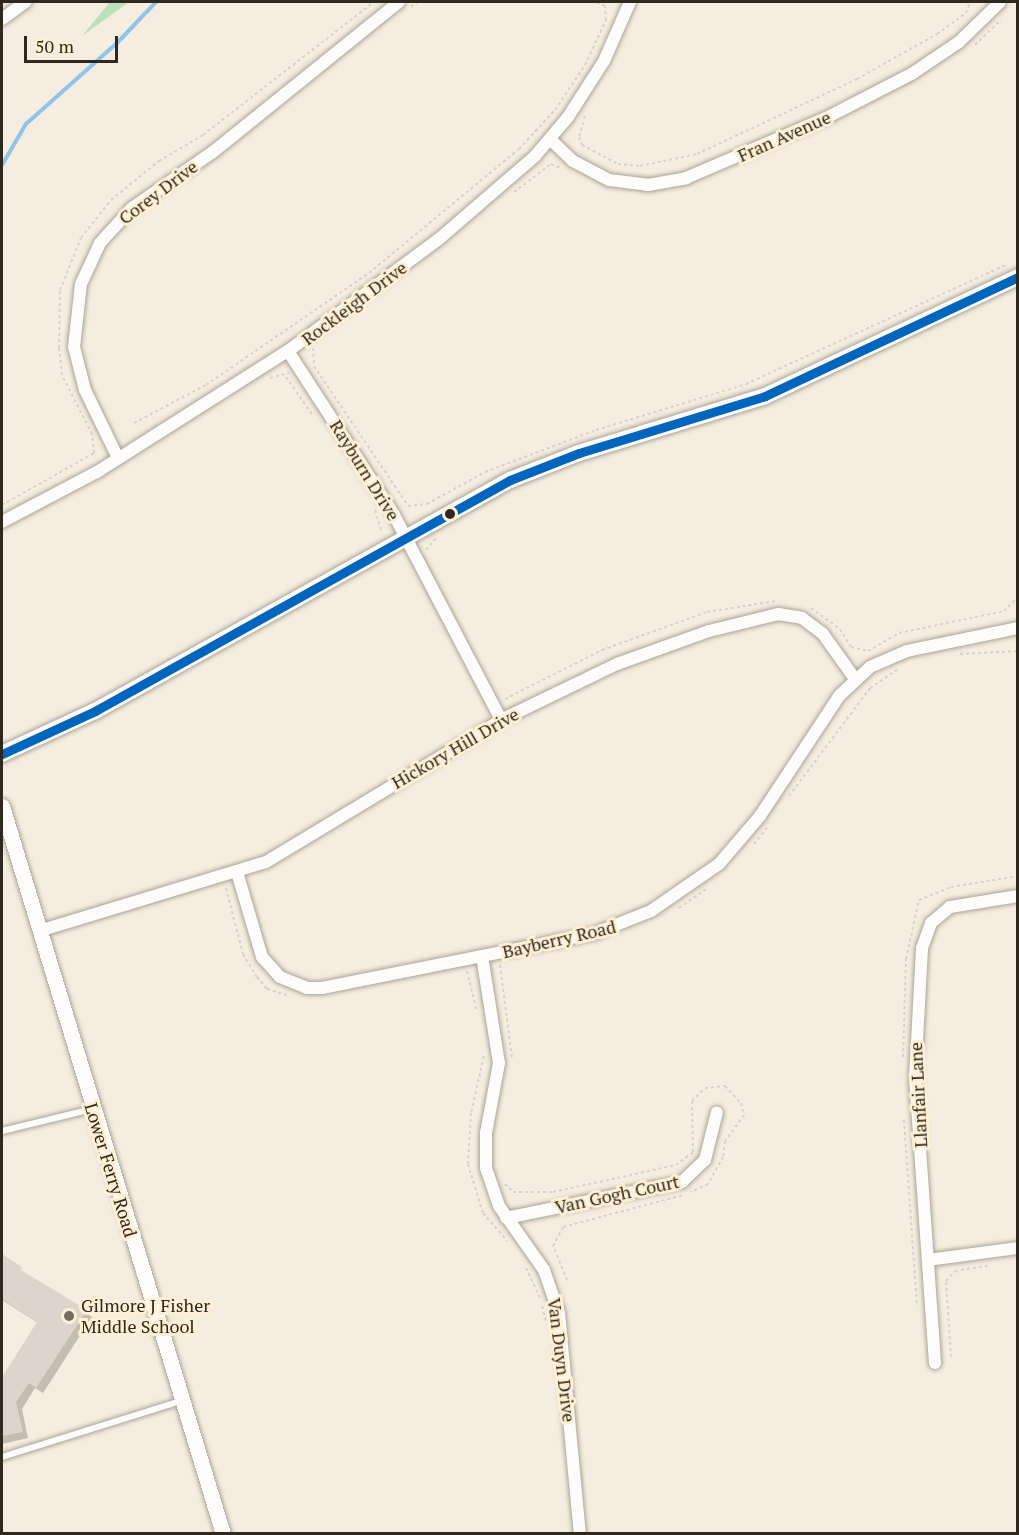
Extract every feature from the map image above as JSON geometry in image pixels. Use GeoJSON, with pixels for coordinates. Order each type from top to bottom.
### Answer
{"type":"FeatureCollection","features":[{"type":"Feature","properties":{"kind":"main road"},"geometry":{"type":"LineString","coordinates":[[2,754],[95,711],[405,536],[536,468],[765,396],[1012,271]]}},
{"type":"Feature","properties":{"kind":"street"},"geometry":{"type":"LineString","coordinates":[[2,19],[25,2]]}},
{"type":"Feature","properties":{"kind":"street","name":"Rockleigh Drive"},"geometry":{"type":"LineString","coordinates":[[2,522],[118,459],[288,351],[439,239],[550,139],[594,78],[630,2]]}},
{"type":"Feature","properties":{"kind":"street","name":"Fran Avenue"},"geometry":{"type":"LineString","coordinates":[[550,139],[573,161],[609,180],[648,185],[686,178],[807,127],[913,73],[959,42],[1000,2]]}},
{"type":"Feature","properties":{"kind":"street","name":"Corey Drive"},"geometry":{"type":"LineString","coordinates":[[118,459],[84,390],[74,347],[81,284],[100,243],[132,208],[213,152],[403,6]]}},
{"type":"Feature","properties":{"kind":"street","name":"Rayburn Drive"},"geometry":{"type":"LineString","coordinates":[[288,351],[372,476],[501,720]]}},
{"type":"Feature","properties":{"kind":"street","name":"Hickory Hill Drive"},"geometry":{"type":"LineString","coordinates":[[39,931],[237,872],[296,847],[395,782],[501,720],[663,646],[778,614],[790,614],[814,624],[855,679]]}},
{"type":"Feature","properties":{"kind":"street","name":"Bayberry Road"},"geometry":{"type":"LineString","coordinates":[[237,872],[262,957],[275,973],[294,984],[322,988],[482,956],[623,924],[695,884],[740,842],[839,696],[870,667],[907,651],[1017,628]]}},
{"type":"Feature","properties":{"kind":"street","name":"Lower Ferry Road"},"geometry":{"type":"LineString","coordinates":[[2,806],[222,1533]]}},
{"type":"Feature","properties":{"kind":"street","name":"Llanfair Lane"},"geometry":{"type":"LineString","coordinates":[[935,1364],[915,1078],[922,948],[931,923],[950,907],[1017,896]]}},
{"type":"Feature","properties":{"kind":"street","name":"Van Duyn Drive"},"geometry":{"type":"LineString","coordinates":[[482,956],[499,1063],[486,1132],[486,1168],[506,1218],[544,1270],[559,1313],[580,1533]]}},
{"type":"Feature","properties":{"kind":"street","name":"Van Gogh Court"},"geometry":{"type":"LineString","coordinates":[[506,1218],[691,1178],[705,1160],[717,1112]]}},
{"type":"Feature","properties":{"kind":"street"},"geometry":{"type":"LineString","coordinates":[[928,1260],[1017,1248]]}},
{"type":"Feature","properties":{"kind":"lane"},"geometry":{"type":"LineString","coordinates":[[2,1131],[92,1109]]}},
{"type":"Feature","properties":{"kind":"lane"},"geometry":{"type":"LineString","coordinates":[[2,1457],[182,1400]]}},
{"type":"Feature","properties":{"kind":"path"},"geometry":{"type":"LineString","coordinates":[[2,505],[94,453],[92,434],[63,375],[59,348],[60,290],[81,238],[111,200],[159,161],[203,135],[374,2]]}},
{"type":"Feature","properties":{"kind":"path"},"geometry":{"type":"LineString","coordinates":[[403,6],[418,2]]}},
{"type":"Feature","properties":{"kind":"path"},"geometry":{"type":"LineString","coordinates":[[134,423],[206,385],[369,273],[519,149],[555,110],[585,65],[606,20],[605,6],[596,2]]}},
{"type":"Feature","properties":{"kind":"path"},"geometry":{"type":"LineString","coordinates":[[579,137],[582,145],[618,164],[640,166],[697,154],[857,79],[938,34],[966,14],[970,2]]}},
{"type":"Feature","properties":{"kind":"path"},"geometry":{"type":"LineString","coordinates":[[972,48],[1003,18]]}},
{"type":"Feature","properties":{"kind":"path"},"geometry":{"type":"LineString","coordinates":[[513,193],[551,164],[567,170]]}},
{"type":"Feature","properties":{"kind":"path"},"geometry":{"type":"LineString","coordinates":[[318,342],[312,349],[314,366],[408,506],[428,504],[484,471],[596,429],[746,384],[1012,271]]}},
{"type":"Feature","properties":{"kind":"path"},"geometry":{"type":"LineString","coordinates":[[286,377],[319,423]]}},
{"type":"Feature","properties":{"kind":"path"},"geometry":{"type":"LineString","coordinates":[[375,506],[388,546]]}},
{"type":"Feature","properties":{"kind":"path"},"geometry":{"type":"LineString","coordinates":[[801,604],[821,612],[840,629],[851,647],[868,651],[899,633],[1004,611],[1017,597]]}},
{"type":"Feature","properties":{"kind":"path"},"geometry":{"type":"LineString","coordinates":[[492,703],[513,697],[602,650],[697,616],[770,600],[780,601]]}},
{"type":"Feature","properties":{"kind":"path"},"geometry":{"type":"LineString","coordinates":[[952,654],[1017,651]]}},
{"type":"Feature","properties":{"kind":"path"},"geometry":{"type":"LineString","coordinates":[[787,799],[864,695],[908,663]]}},
{"type":"Feature","properties":{"kind":"path"},"geometry":{"type":"LineString","coordinates":[[748,850],[768,826]]}},
{"type":"Feature","properties":{"kind":"path"},"geometry":{"type":"LineString","coordinates":[[671,912],[692,902],[709,887]]}},
{"type":"Feature","properties":{"kind":"path"},"geometry":{"type":"LineString","coordinates":[[216,890],[226,888],[243,954],[256,977],[267,989],[300,998]]}},
{"type":"Feature","properties":{"kind":"path"},"geometry":{"type":"LineString","coordinates":[[506,963],[498,965],[511,1065]]}},
{"type":"Feature","properties":{"kind":"path"},"geometry":{"type":"LineString","coordinates":[[458,973],[467,971],[478,1014]]}},
{"type":"Feature","properties":{"kind":"path"},"geometry":{"type":"LineString","coordinates":[[485,1053],[471,1113],[468,1164],[483,1213],[511,1245]]}},
{"type":"Feature","properties":{"kind":"path"},"geometry":{"type":"LineString","coordinates":[[500,1178],[513,1192],[553,1192],[676,1165],[693,1152],[690,1108],[705,1088],[725,1086],[741,1102],[744,1115],[741,1123],[725,1141],[723,1157],[708,1184],[677,1198],[562,1227],[553,1246],[567,1280]]}},
{"type":"Feature","properties":{"kind":"path"},"geometry":{"type":"LineString","coordinates":[[521,1259],[546,1321]]}},
{"type":"Feature","properties":{"kind":"path"},"geometry":{"type":"LineString","coordinates":[[951,1357],[946,1281],[955,1272],[997,1264]]}},
{"type":"Feature","properties":{"kind":"green space"},"geometry":{"type":"Polygon","coordinates":[[[110,2],[129,2],[82,36],[110,2]]]}},
{"type":"Feature","properties":{"kind":"building"},"geometry":{"type":"Polygon","coordinates":[[[2,1254],[22,1267],[21,1270],[87,1310],[36,1388],[29,1383],[16,1402],[23,1432],[2,1436],[2,1377],[37,1322],[2,1299],[2,1254]]]}},
{"type":"Feature","properties":{"kind":"waterway"},"geometry":{"type":"LineString","coordinates":[[2,165],[26,124],[118,42],[156,2]]}},
{"type":"Feature","properties":{"kind":"transit line"},"geometry":{"type":"LineString","coordinates":[[2,754],[95,711],[510,480],[579,453],[765,396],[1018,277]]}},
{"type":"Feature","properties":{"kind":"place","name":"Gilmore J Fisher Middle School"},"geometry":{"type":"Point","coordinates":[69,1316]}}]}
